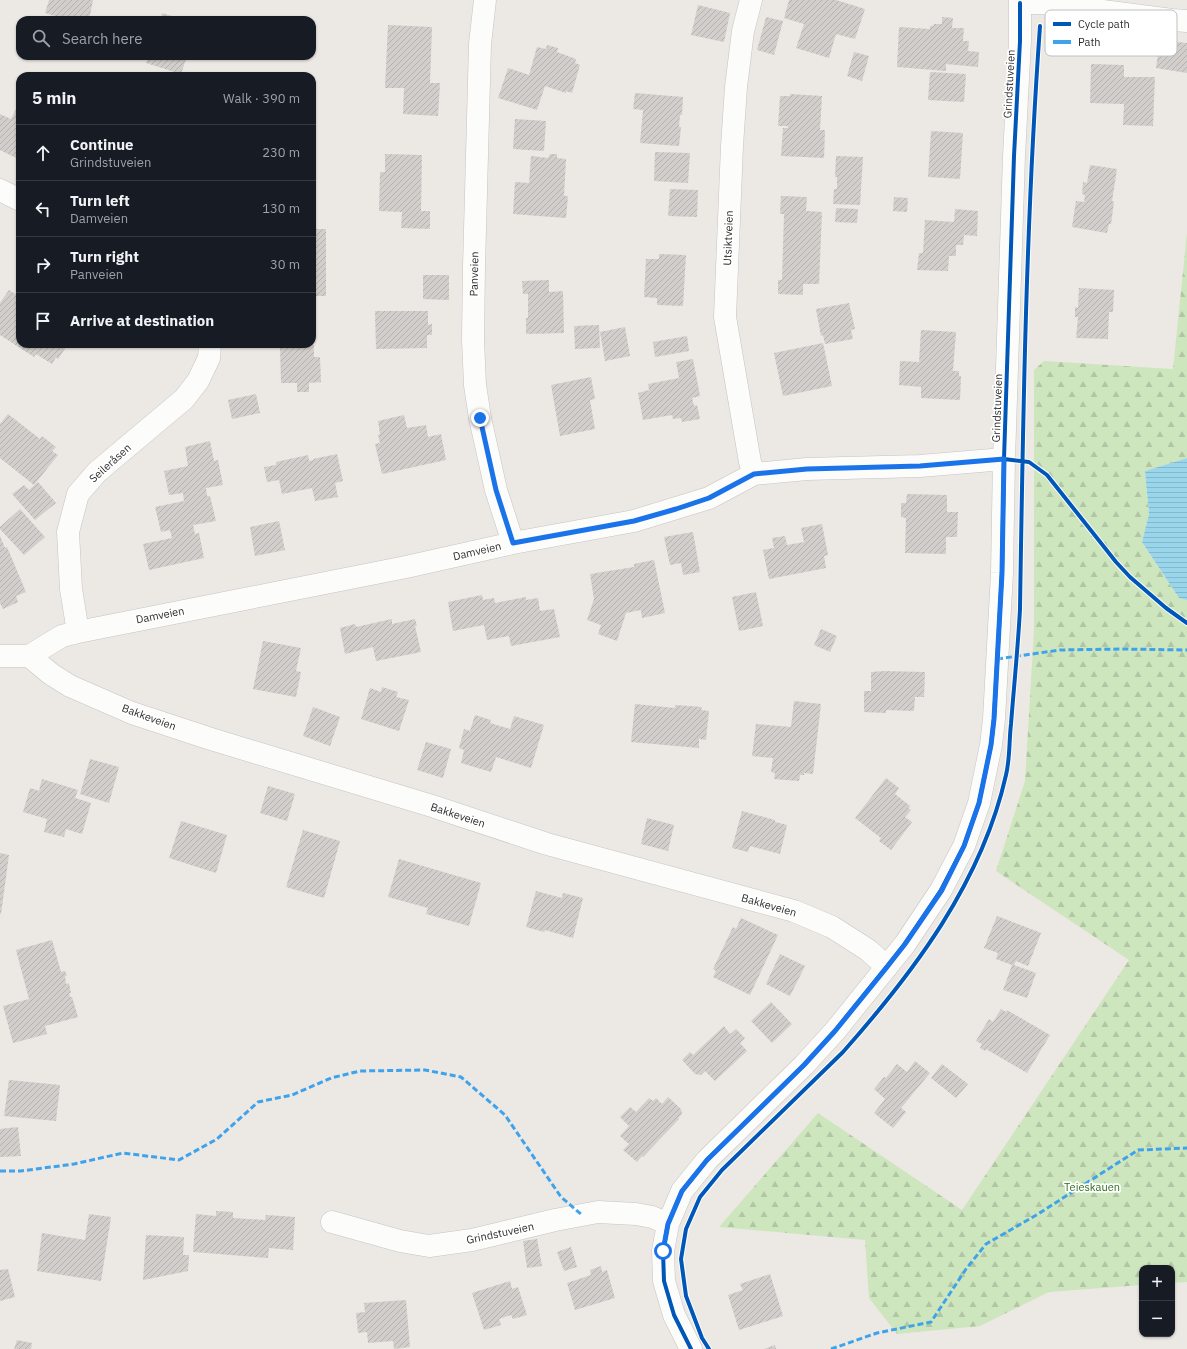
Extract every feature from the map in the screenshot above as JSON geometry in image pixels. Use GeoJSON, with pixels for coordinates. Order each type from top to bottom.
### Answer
{"type":"FeatureCollection","features":[{"type":"Feature","properties":{"kind":"street","name":"Panveien"},"geometry":{"type":"LineString","coordinates":[[485,0],[480,52],[473,340],[475,378],[480,418],[496,490],[513,543]]}},
{"type":"Feature","properties":{"kind":"street","name":"Utsiktveien"},"geometry":{"type":"LineString","coordinates":[[751,0],[743,31],[736,87],[725,317],[750,462],[754,474]]}},
{"type":"Feature","properties":{"kind":"street","name":"Grindstuveien"},"geometry":{"type":"LineString","coordinates":[[691,1349],[674,1315],[664,1281],[663,1251],[668,1224],[682,1191],[707,1160],[804,1065],[835,1031],[905,944],[942,890],[964,846],[979,803],[991,745],[994,719],[1002,573],[1004,459],[1014,156],[1020,41],[1020,2],[1042,3],[1096,10]]}},
{"type":"Feature","properties":{"kind":"street","name":"Grindstuveien"},"geometry":{"type":"LineString","coordinates":[[1177,20],[1187,21]]}},
{"type":"Feature","properties":{"kind":"street"},"geometry":{"type":"LineString","coordinates":[[0,190],[16,198]]}},
{"type":"Feature","properties":{"kind":"street","name":"Seileråsen"},"geometry":{"type":"LineString","coordinates":[[78,632],[71,589],[68,532],[78,494],[97,472],[184,399],[201,375],[208,358],[209,348]]}},
{"type":"Feature","properties":{"kind":"street","name":"Damveien"},"geometry":{"type":"LineString","coordinates":[[29,656],[62,636],[78,632],[406,567],[513,543],[634,521],[709,498],[754,474],[807,469],[920,466],[1004,459]]}},
{"type":"Feature","properties":{"kind":"street"},"geometry":{"type":"LineString","coordinates":[[0,656],[29,656]]}},
{"type":"Feature","properties":{"kind":"street","name":"Bakkeveien"},"geometry":{"type":"LineString","coordinates":[[29,656],[51,674],[70,686],[140,715],[547,844],[794,911],[832,927],[868,950],[887,967]]}},
{"type":"Feature","properties":{"kind":"street","name":"Grindstuveien"},"geometry":{"type":"LineString","coordinates":[[332,1222],[400,1241],[429,1246],[472,1240],[555,1220],[598,1212],[636,1214],[652,1217],[668,1224]]}},
{"type":"Feature","properties":{"kind":"green space","name":"Teieskauen"},"geometry":{"type":"Polygon","coordinates":[[[1187,233],[1187,458],[1145,471],[1149,514],[1142,542],[1179,598],[1187,600],[1187,1282],[1175,1283],[1175,1265],[1139,1265],[1139,1285],[1049,1292],[980,1326],[897,1334],[869,1298],[865,1240],[719,1227],[818,1113],[962,1210],[1129,960],[996,871],[1025,781],[1034,630],[1034,370],[1044,361],[1173,369],[1187,233]]]}},
{"type":"Feature","properties":{"kind":"water"},"geometry":{"type":"Polygon","coordinates":[[[1187,458],[1187,600],[1179,598],[1142,542],[1149,514],[1145,471],[1187,458]]]}},
{"type":"Feature","properties":{"kind":"building"},"geometry":{"type":"Polygon","coordinates":[[[49,0],[93,0],[90,16],[56,16],[45,13],[49,0]]]}},
{"type":"Feature","properties":{"kind":"building"},"geometry":{"type":"Polygon","coordinates":[[[789,0],[836,0],[865,9],[855,39],[836,34],[829,58],[796,48],[804,24],[784,18],[789,0]]]}},
{"type":"Feature","properties":{"kind":"building"},"geometry":{"type":"Polygon","coordinates":[[[698,5],[730,13],[724,42],[691,35],[698,5]]]}},
{"type":"Feature","properties":{"kind":"building"},"geometry":{"type":"Polygon","coordinates":[[[162,13],[171,16],[161,16],[162,13]]]}},
{"type":"Feature","properties":{"kind":"building"},"geometry":{"type":"Polygon","coordinates":[[[766,17],[783,21],[774,55],[757,50],[766,17]]]}},
{"type":"Feature","properties":{"kind":"building"},"geometry":{"type":"Polygon","coordinates":[[[942,17],[953,18],[952,28],[964,28],[963,41],[969,41],[968,51],[979,52],[978,67],[946,64],[946,71],[897,67],[899,27],[930,29],[930,26],[933,26],[934,24],[942,24],[942,17]]]}},
{"type":"Feature","properties":{"kind":"building"},"geometry":{"type":"Polygon","coordinates":[[[388,25],[432,27],[430,83],[440,83],[438,116],[403,114],[404,88],[385,88],[388,25]]]}},
{"type":"Feature","properties":{"kind":"building"},"geometry":{"type":"Polygon","coordinates":[[[1177,42],[1187,43],[1187,73],[1156,68],[1158,56],[1177,56],[1177,42]]]}},
{"type":"Feature","properties":{"kind":"building"},"geometry":{"type":"Polygon","coordinates":[[[547,45],[558,48],[557,52],[576,59],[575,63],[580,65],[572,93],[566,91],[566,93],[545,86],[537,110],[498,98],[508,68],[529,75],[537,47],[546,49],[547,45]]]}},
{"type":"Feature","properties":{"kind":"building"},"geometry":{"type":"Polygon","coordinates":[[[854,52],[869,56],[862,81],[847,76],[854,52]]]}},
{"type":"Feature","properties":{"kind":"building"},"geometry":{"type":"Polygon","coordinates":[[[147,60],[186,60],[182,72],[175,72],[146,63],[147,60]]]}},
{"type":"Feature","properties":{"kind":"building"},"geometry":{"type":"Polygon","coordinates":[[[1091,64],[1124,65],[1124,77],[1155,77],[1153,126],[1123,125],[1124,104],[1090,103],[1091,64]]]}},
{"type":"Feature","properties":{"kind":"building"},"geometry":{"type":"Polygon","coordinates":[[[930,72],[966,74],[964,102],[928,100],[930,72]]]}},
{"type":"Feature","properties":{"kind":"building"},"geometry":{"type":"Polygon","coordinates":[[[635,93],[683,97],[682,115],[680,115],[679,127],[681,127],[679,146],[640,143],[643,110],[633,109],[635,93]]]}},
{"type":"Feature","properties":{"kind":"building"},"geometry":{"type":"Polygon","coordinates":[[[790,94],[822,96],[820,130],[825,130],[824,158],[781,156],[783,128],[788,128],[788,126],[778,126],[780,96],[790,96],[790,94]]]}},
{"type":"Feature","properties":{"kind":"building"},"geometry":{"type":"Polygon","coordinates":[[[16,109],[16,158],[0,150],[0,114],[11,119],[16,109]]]}},
{"type":"Feature","properties":{"kind":"building"},"geometry":{"type":"Polygon","coordinates":[[[515,119],[546,121],[544,151],[513,149],[515,119]]]}},
{"type":"Feature","properties":{"kind":"building"},"geometry":{"type":"Polygon","coordinates":[[[931,131],[963,133],[960,179],[928,177],[931,131]]]}},
{"type":"Feature","properties":{"kind":"building"},"geometry":{"type":"Polygon","coordinates":[[[655,152],[690,153],[688,183],[654,181],[655,152]]]}},
{"type":"Feature","properties":{"kind":"building"},"geometry":{"type":"Polygon","coordinates":[[[385,154],[422,155],[421,211],[430,211],[430,229],[401,228],[402,212],[379,211],[380,172],[385,172],[385,154]]]}},
{"type":"Feature","properties":{"kind":"building"},"geometry":{"type":"Polygon","coordinates":[[[550,154],[557,154],[557,158],[566,159],[564,196],[568,196],[566,218],[513,214],[515,182],[529,183],[531,156],[548,158],[550,154]]]}},
{"type":"Feature","properties":{"kind":"building"},"geometry":{"type":"Polygon","coordinates":[[[836,156],[863,157],[860,205],[833,204],[834,189],[837,189],[837,177],[835,177],[836,156]]]}},
{"type":"Feature","properties":{"kind":"building"},"geometry":{"type":"Polygon","coordinates":[[[1090,165],[1117,169],[1112,201],[1114,202],[1111,224],[1109,224],[1107,233],[1072,227],[1076,201],[1084,202],[1085,195],[1082,194],[1083,182],[1087,183],[1090,165]]]}},
{"type":"Feature","properties":{"kind":"building"},"geometry":{"type":"Polygon","coordinates":[[[670,189],[698,190],[697,217],[668,216],[670,189]]]}},
{"type":"Feature","properties":{"kind":"building"},"geometry":{"type":"Polygon","coordinates":[[[781,196],[807,197],[806,211],[822,212],[819,284],[803,284],[803,295],[778,294],[778,280],[782,280],[784,214],[780,214],[781,196]]]}},
{"type":"Feature","properties":{"kind":"building"},"geometry":{"type":"Polygon","coordinates":[[[894,197],[908,198],[907,212],[893,211],[894,197]]]}},
{"type":"Feature","properties":{"kind":"building"},"geometry":{"type":"Polygon","coordinates":[[[836,208],[858,209],[857,223],[835,222],[836,208]]]}},
{"type":"Feature","properties":{"kind":"building"},"geometry":{"type":"Polygon","coordinates":[[[955,209],[978,211],[977,236],[964,235],[963,245],[956,245],[956,256],[949,256],[948,271],[917,270],[919,253],[923,253],[925,220],[954,222],[955,209]]]}},
{"type":"Feature","properties":{"kind":"building"},"geometry":{"type":"Polygon","coordinates":[[[316,229],[326,229],[326,296],[316,296],[316,229]]]}},
{"type":"Feature","properties":{"kind":"building"},"geometry":{"type":"Polygon","coordinates":[[[659,254],[686,255],[683,306],[657,305],[657,298],[644,297],[646,259],[659,259],[659,254]]]}},
{"type":"Feature","properties":{"kind":"building"},"geometry":{"type":"Polygon","coordinates":[[[423,275],[449,275],[449,300],[423,299],[423,275]]]}},
{"type":"Feature","properties":{"kind":"building"},"geometry":{"type":"Polygon","coordinates":[[[549,280],[549,292],[563,291],[564,333],[526,334],[528,294],[523,294],[522,281],[549,280]]]}},
{"type":"Feature","properties":{"kind":"building"},"geometry":{"type":"Polygon","coordinates":[[[1079,288],[1114,290],[1113,312],[1109,312],[1108,339],[1076,338],[1078,317],[1075,317],[1075,307],[1078,308],[1079,288]]]}},
{"type":"Feature","properties":{"kind":"building"},"geometry":{"type":"Polygon","coordinates":[[[9,290],[16,294],[16,345],[0,335],[0,303],[9,290]]]}},
{"type":"Feature","properties":{"kind":"building"},"geometry":{"type":"Polygon","coordinates":[[[849,303],[855,329],[851,330],[853,339],[825,344],[823,335],[821,336],[816,309],[849,303]]]}},
{"type":"Feature","properties":{"kind":"building"},"geometry":{"type":"Polygon","coordinates":[[[375,311],[428,311],[428,325],[432,324],[432,335],[427,335],[427,348],[376,349],[375,311]]]}},
{"type":"Feature","properties":{"kind":"building"},"geometry":{"type":"Polygon","coordinates":[[[599,325],[600,348],[575,349],[574,326],[599,325]]]}},
{"type":"Feature","properties":{"kind":"building"},"geometry":{"type":"Polygon","coordinates":[[[625,327],[630,356],[605,361],[600,332],[625,327]]]}},
{"type":"Feature","properties":{"kind":"building"},"geometry":{"type":"Polygon","coordinates":[[[921,330],[956,332],[953,371],[959,371],[959,376],[961,376],[960,400],[921,398],[921,387],[899,385],[900,361],[919,362],[921,330]]]}},
{"type":"Feature","properties":{"kind":"building"},"geometry":{"type":"Polygon","coordinates":[[[687,336],[689,351],[655,357],[653,342],[687,336]]]}},
{"type":"Feature","properties":{"kind":"building"},"geometry":{"type":"Polygon","coordinates":[[[823,343],[832,386],[783,396],[774,353],[823,343]]]}},
{"type":"Feature","properties":{"kind":"building"},"geometry":{"type":"Polygon","coordinates":[[[20,348],[65,348],[58,359],[56,357],[52,364],[36,354],[34,357],[20,348]]]}},
{"type":"Feature","properties":{"kind":"building"},"geometry":{"type":"Polygon","coordinates":[[[280,348],[314,348],[314,357],[320,357],[321,382],[309,383],[309,392],[297,392],[297,383],[281,383],[280,348]]]}},
{"type":"Feature","properties":{"kind":"building"},"geometry":{"type":"Polygon","coordinates":[[[693,359],[700,396],[692,398],[694,406],[697,405],[700,419],[682,422],[681,418],[673,419],[672,415],[643,420],[638,393],[649,390],[648,384],[679,378],[676,362],[693,359]]]}},
{"type":"Feature","properties":{"kind":"building"},"geometry":{"type":"Polygon","coordinates":[[[591,377],[595,399],[590,400],[595,429],[560,436],[551,385],[591,377]]]}},
{"type":"Feature","properties":{"kind":"building"},"geometry":{"type":"Polygon","coordinates":[[[256,394],[260,413],[232,419],[228,400],[256,394]]]}},
{"type":"Feature","properties":{"kind":"building"},"geometry":{"type":"Polygon","coordinates":[[[8,414],[40,439],[42,436],[56,447],[52,451],[58,455],[34,485],[0,458],[0,424],[8,414]]]}},
{"type":"Feature","properties":{"kind":"building"},"geometry":{"type":"Polygon","coordinates":[[[404,415],[407,428],[426,425],[428,437],[441,434],[446,460],[382,474],[375,444],[380,443],[378,435],[380,434],[378,421],[404,415]]]}},
{"type":"Feature","properties":{"kind":"building"},"geometry":{"type":"Polygon","coordinates":[[[210,441],[214,461],[218,460],[223,485],[206,488],[207,496],[210,496],[216,521],[193,525],[195,534],[199,533],[204,558],[149,570],[143,544],[172,538],[170,530],[161,532],[155,507],[184,501],[183,493],[169,495],[164,471],[188,466],[185,447],[210,441]]]}},
{"type":"Feature","properties":{"kind":"building"},"geometry":{"type":"Polygon","coordinates":[[[337,454],[343,481],[335,483],[338,497],[315,501],[312,488],[282,494],[279,480],[267,482],[264,467],[276,465],[276,462],[308,455],[309,461],[337,454]]]}},
{"type":"Feature","properties":{"kind":"building"},"geometry":{"type":"Polygon","coordinates":[[[38,482],[56,503],[35,520],[12,494],[24,485],[29,490],[38,482]]]}},
{"type":"Feature","properties":{"kind":"building"},"geometry":{"type":"Polygon","coordinates":[[[907,494],[947,495],[947,512],[958,512],[957,537],[946,537],[946,554],[905,553],[906,518],[901,517],[901,503],[906,503],[907,494]]]}},
{"type":"Feature","properties":{"kind":"building"},"geometry":{"type":"Polygon","coordinates":[[[20,509],[45,537],[24,555],[0,529],[0,527],[20,509]]]}},
{"type":"Feature","properties":{"kind":"building"},"geometry":{"type":"Polygon","coordinates":[[[279,521],[285,550],[255,556],[250,527],[279,521]]]}},
{"type":"Feature","properties":{"kind":"building"},"geometry":{"type":"Polygon","coordinates":[[[822,524],[828,555],[824,556],[826,568],[769,579],[763,550],[774,548],[772,538],[785,536],[787,545],[804,542],[801,528],[822,524]]]}},
{"type":"Feature","properties":{"kind":"building"},"geometry":{"type":"Polygon","coordinates":[[[693,532],[700,572],[683,575],[681,563],[670,565],[664,537],[693,532]]]}},
{"type":"Feature","properties":{"kind":"building"},"geometry":{"type":"Polygon","coordinates":[[[0,536],[5,548],[7,547],[26,592],[16,596],[18,602],[3,609],[0,603],[0,536]]]}},
{"type":"Feature","properties":{"kind":"building"},"geometry":{"type":"Polygon","coordinates":[[[654,560],[665,613],[642,618],[641,610],[626,613],[617,641],[598,634],[601,625],[587,620],[594,599],[590,574],[634,567],[634,564],[654,560]]]}},
{"type":"Feature","properties":{"kind":"building"},"geometry":{"type":"Polygon","coordinates":[[[756,592],[763,626],[739,631],[732,597],[756,592]]]}},
{"type":"Feature","properties":{"kind":"building"},"geometry":{"type":"Polygon","coordinates":[[[482,595],[483,600],[494,598],[495,603],[526,597],[526,600],[538,598],[540,611],[554,609],[560,637],[511,646],[509,636],[487,640],[484,625],[453,631],[448,602],[482,595]]]}},
{"type":"Feature","properties":{"kind":"building"},"geometry":{"type":"Polygon","coordinates":[[[392,619],[392,624],[415,619],[417,626],[415,626],[421,652],[376,661],[373,647],[345,654],[340,628],[355,624],[356,627],[392,619]]]}},
{"type":"Feature","properties":{"kind":"building"},"geometry":{"type":"Polygon","coordinates":[[[821,629],[837,636],[830,652],[814,645],[821,629]]]}},
{"type":"Feature","properties":{"kind":"building"},"geometry":{"type":"Polygon","coordinates":[[[263,641],[301,648],[296,671],[301,672],[296,697],[253,689],[263,641]]]}},
{"type":"Feature","properties":{"kind":"building"},"geometry":{"type":"Polygon","coordinates":[[[871,672],[925,672],[924,697],[915,697],[914,711],[886,710],[886,713],[864,712],[864,691],[871,691],[871,672]]]}},
{"type":"Feature","properties":{"kind":"building"},"geometry":{"type":"Polygon","coordinates":[[[382,687],[398,692],[396,697],[409,700],[399,731],[361,719],[370,688],[381,692],[382,687]]]}},
{"type":"Feature","properties":{"kind":"building"},"geometry":{"type":"Polygon","coordinates":[[[794,701],[821,704],[813,774],[804,773],[804,775],[800,775],[799,781],[774,779],[775,773],[771,772],[773,758],[752,756],[756,724],[791,727],[794,701]]]}},
{"type":"Feature","properties":{"kind":"building"},"geometry":{"type":"Polygon","coordinates":[[[635,704],[675,708],[675,705],[702,707],[701,710],[709,711],[706,740],[699,739],[699,748],[631,742],[635,704]]]}},
{"type":"Feature","properties":{"kind":"building"},"geometry":{"type":"Polygon","coordinates":[[[313,707],[340,717],[330,746],[303,736],[313,707]]]}},
{"type":"Feature","properties":{"kind":"building"},"geometry":{"type":"Polygon","coordinates":[[[475,715],[491,720],[490,723],[510,729],[514,716],[544,725],[531,768],[496,757],[491,772],[461,763],[464,750],[459,748],[464,729],[470,731],[475,715]]]}},
{"type":"Feature","properties":{"kind":"building"},"geometry":{"type":"Polygon","coordinates":[[[426,742],[451,749],[443,778],[417,770],[426,742]]]}},
{"type":"Feature","properties":{"kind":"building"},"geometry":{"type":"Polygon","coordinates":[[[90,759],[119,767],[109,803],[80,794],[90,759]]]}},
{"type":"Feature","properties":{"kind":"building"},"geometry":{"type":"Polygon","coordinates":[[[886,778],[899,788],[895,794],[910,806],[908,808],[911,810],[905,817],[912,822],[891,850],[879,841],[881,838],[855,818],[886,778]]]}},
{"type":"Feature","properties":{"kind":"building"},"geometry":{"type":"Polygon","coordinates":[[[42,779],[78,790],[75,798],[91,803],[82,834],[66,829],[64,837],[44,832],[47,819],[23,812],[30,788],[39,791],[42,779]]]}},
{"type":"Feature","properties":{"kind":"building"},"geometry":{"type":"Polygon","coordinates":[[[268,786],[295,794],[287,821],[260,813],[268,786]]]}},
{"type":"Feature","properties":{"kind":"building"},"geometry":{"type":"Polygon","coordinates":[[[742,811],[775,820],[775,822],[787,825],[780,854],[750,846],[748,852],[732,848],[742,811]]]}},
{"type":"Feature","properties":{"kind":"building"},"geometry":{"type":"Polygon","coordinates":[[[647,818],[674,825],[668,851],[641,844],[647,818]]]}},
{"type":"Feature","properties":{"kind":"building"},"geometry":{"type":"Polygon","coordinates":[[[181,821],[227,835],[216,873],[169,858],[181,821]]]}},
{"type":"Feature","properties":{"kind":"building"},"geometry":{"type":"Polygon","coordinates":[[[303,830],[340,841],[324,898],[286,887],[303,830]]]}},
{"type":"Feature","properties":{"kind":"building"},"geometry":{"type":"Polygon","coordinates":[[[0,853],[9,855],[1,914],[0,914],[0,853]]]}},
{"type":"Feature","properties":{"kind":"building"},"geometry":{"type":"Polygon","coordinates":[[[399,859],[481,883],[469,926],[426,914],[428,908],[388,897],[399,859]]]}},
{"type":"Feature","properties":{"kind":"building"},"geometry":{"type":"Polygon","coordinates":[[[536,891],[562,898],[563,893],[583,898],[573,938],[545,930],[544,932],[526,927],[536,891]]]}},
{"type":"Feature","properties":{"kind":"building"},"geometry":{"type":"Polygon","coordinates":[[[997,916],[1041,933],[1028,966],[1016,961],[1014,965],[1036,973],[1027,998],[1003,990],[1012,965],[996,959],[998,953],[984,948],[997,916]]]}},
{"type":"Feature","properties":{"kind":"building"},"geometry":{"type":"Polygon","coordinates":[[[741,918],[778,935],[750,995],[713,977],[716,971],[713,969],[733,927],[736,929],[741,918]]]}},
{"type":"Feature","properties":{"kind":"building"},"geometry":{"type":"Polygon","coordinates":[[[52,940],[61,972],[65,971],[67,976],[65,976],[66,984],[69,983],[71,993],[69,993],[70,997],[72,997],[78,1017],[45,1026],[47,1034],[13,1043],[3,1006],[29,999],[16,950],[52,940]]]}},
{"type":"Feature","properties":{"kind":"building"},"geometry":{"type":"Polygon","coordinates":[[[780,954],[805,966],[790,996],[766,984],[780,954]]]}},
{"type":"Feature","properties":{"kind":"building"},"geometry":{"type":"Polygon","coordinates":[[[771,1002],[792,1024],[772,1043],[751,1021],[771,1002]]]}},
{"type":"Feature","properties":{"kind":"building"},"geometry":{"type":"Polygon","coordinates":[[[1001,1009],[1006,1012],[1007,1010],[1050,1035],[1027,1073],[986,1049],[985,1051],[980,1048],[982,1044],[976,1041],[989,1019],[993,1022],[1001,1009]]]}},
{"type":"Feature","properties":{"kind":"building"},"geometry":{"type":"Polygon","coordinates":[[[724,1026],[730,1034],[736,1029],[745,1038],[740,1043],[747,1051],[715,1081],[705,1071],[701,1075],[695,1074],[682,1060],[690,1052],[693,1055],[724,1026]]]}},
{"type":"Feature","properties":{"kind":"building"},"geometry":{"type":"Polygon","coordinates":[[[915,1061],[930,1073],[901,1108],[906,1112],[893,1128],[874,1113],[885,1099],[874,1089],[884,1077],[886,1078],[897,1064],[907,1072],[915,1061]]]}},
{"type":"Feature","properties":{"kind":"building"},"geometry":{"type":"Polygon","coordinates":[[[942,1064],[968,1084],[956,1098],[931,1078],[942,1064]]]}},
{"type":"Feature","properties":{"kind":"building"},"geometry":{"type":"Polygon","coordinates":[[[9,1080],[60,1085],[56,1121],[4,1116],[9,1080]]]}},
{"type":"Feature","properties":{"kind":"building"},"geometry":{"type":"Polygon","coordinates":[[[668,1097],[681,1109],[682,1114],[678,1118],[679,1119],[637,1162],[623,1150],[629,1144],[620,1136],[629,1126],[620,1117],[630,1107],[636,1112],[649,1098],[653,1101],[656,1098],[662,1104],[668,1097]]]}},
{"type":"Feature","properties":{"kind":"building"},"geometry":{"type":"Polygon","coordinates":[[[18,1127],[21,1156],[0,1157],[0,1129],[18,1127]]]}},
{"type":"Feature","properties":{"kind":"building"},"geometry":{"type":"Polygon","coordinates":[[[216,1211],[233,1212],[233,1218],[265,1220],[266,1215],[295,1217],[293,1250],[269,1248],[268,1258],[193,1252],[196,1214],[216,1216],[216,1211]]]}},
{"type":"Feature","properties":{"kind":"building"},"geometry":{"type":"Polygon","coordinates":[[[89,1214],[111,1217],[101,1281],[37,1271],[42,1233],[85,1240],[89,1214]]]}},
{"type":"Feature","properties":{"kind":"building"},"geometry":{"type":"Polygon","coordinates":[[[146,1235],[184,1237],[183,1255],[189,1255],[188,1271],[143,1280],[146,1235]]]}},
{"type":"Feature","properties":{"kind":"building"},"geometry":{"type":"Polygon","coordinates":[[[537,1239],[542,1266],[527,1268],[523,1241],[537,1239]]]}},
{"type":"Feature","properties":{"kind":"building"},"geometry":{"type":"Polygon","coordinates":[[[571,1247],[577,1267],[564,1271],[557,1252],[571,1247]]]}},
{"type":"Feature","properties":{"kind":"building"},"geometry":{"type":"Polygon","coordinates":[[[601,1266],[602,1272],[607,1270],[615,1298],[575,1310],[567,1283],[591,1275],[590,1270],[601,1266]]]}},
{"type":"Feature","properties":{"kind":"building"},"geometry":{"type":"Polygon","coordinates":[[[8,1269],[15,1297],[0,1301],[0,1270],[8,1269]]]}},
{"type":"Feature","properties":{"kind":"building"},"geometry":{"type":"Polygon","coordinates":[[[770,1274],[783,1316],[739,1330],[728,1295],[743,1290],[740,1284],[770,1274]]]}},
{"type":"Feature","properties":{"kind":"building"},"geometry":{"type":"Polygon","coordinates":[[[510,1281],[512,1289],[518,1287],[527,1315],[513,1319],[511,1315],[499,1319],[501,1325],[484,1330],[472,1293],[510,1281]]]}},
{"type":"Feature","properties":{"kind":"building"},"geometry":{"type":"Polygon","coordinates":[[[406,1300],[410,1347],[394,1349],[393,1341],[368,1343],[367,1332],[358,1333],[356,1313],[365,1312],[364,1303],[406,1300]]]}},
{"type":"Feature","properties":{"kind":"building"},"geometry":{"type":"Polygon","coordinates":[[[17,1340],[32,1343],[31,1349],[14,1349],[17,1340]]]}},
{"type":"Feature","properties":{"kind":"building"},"geometry":{"type":"Polygon","coordinates":[[[775,1345],[776,1349],[764,1349],[775,1345]]]}},
{"type":"Feature","properties":{"kind":"marked path"},"geometry":{"type":"LineString","coordinates":[[997,659],[1060,650],[1187,650]]}},
{"type":"Feature","properties":{"kind":"marked path"},"geometry":{"type":"LineString","coordinates":[[0,1171],[21,1171],[74,1164],[123,1153],[179,1160],[217,1139],[258,1102],[292,1095],[331,1078],[360,1071],[425,1070],[461,1077],[505,1115],[561,1197],[582,1215]]}},
{"type":"Feature","properties":{"kind":"marked path"},"geometry":{"type":"LineString","coordinates":[[831,1349],[877,1333],[931,1322],[966,1269],[986,1244],[1038,1214],[1138,1150],[1187,1148]]}},
{"type":"Feature","properties":{"kind":"cycle path"},"geometry":{"type":"LineString","coordinates":[[691,1349],[674,1315],[664,1281],[663,1251],[668,1224],[682,1191],[707,1160],[804,1065],[835,1031],[905,944],[941,890],[964,846],[979,803],[991,745],[994,719],[1002,573],[1004,459],[1014,156],[1020,41],[1020,3]]}},
{"type":"Feature","properties":{"kind":"cycle path"},"geometry":{"type":"LineString","coordinates":[[709,1349],[702,1338],[686,1296],[681,1259],[686,1229],[700,1197],[722,1170],[843,1052],[895,990],[919,957],[942,924],[963,889],[995,814],[1006,775],[1009,756],[1020,609],[1028,245],[1040,26]]}},
{"type":"Feature","properties":{"kind":"cycle path"},"geometry":{"type":"LineString","coordinates":[[1004,459],[1029,462],[1047,475],[1116,562],[1130,577],[1166,608],[1187,623]]}},
{"type":"Feature","properties":{"kind":"route"},"geometry":{"type":"LineString","coordinates":[[480,418],[496,490],[513,543],[634,521],[676,509],[709,498],[754,474],[807,469],[920,466],[1004,459],[1002,573],[994,719],[991,745],[979,803],[964,846],[942,890],[905,944],[835,1031],[804,1065],[707,1160],[682,1191],[668,1224],[663,1251]]}}]}
